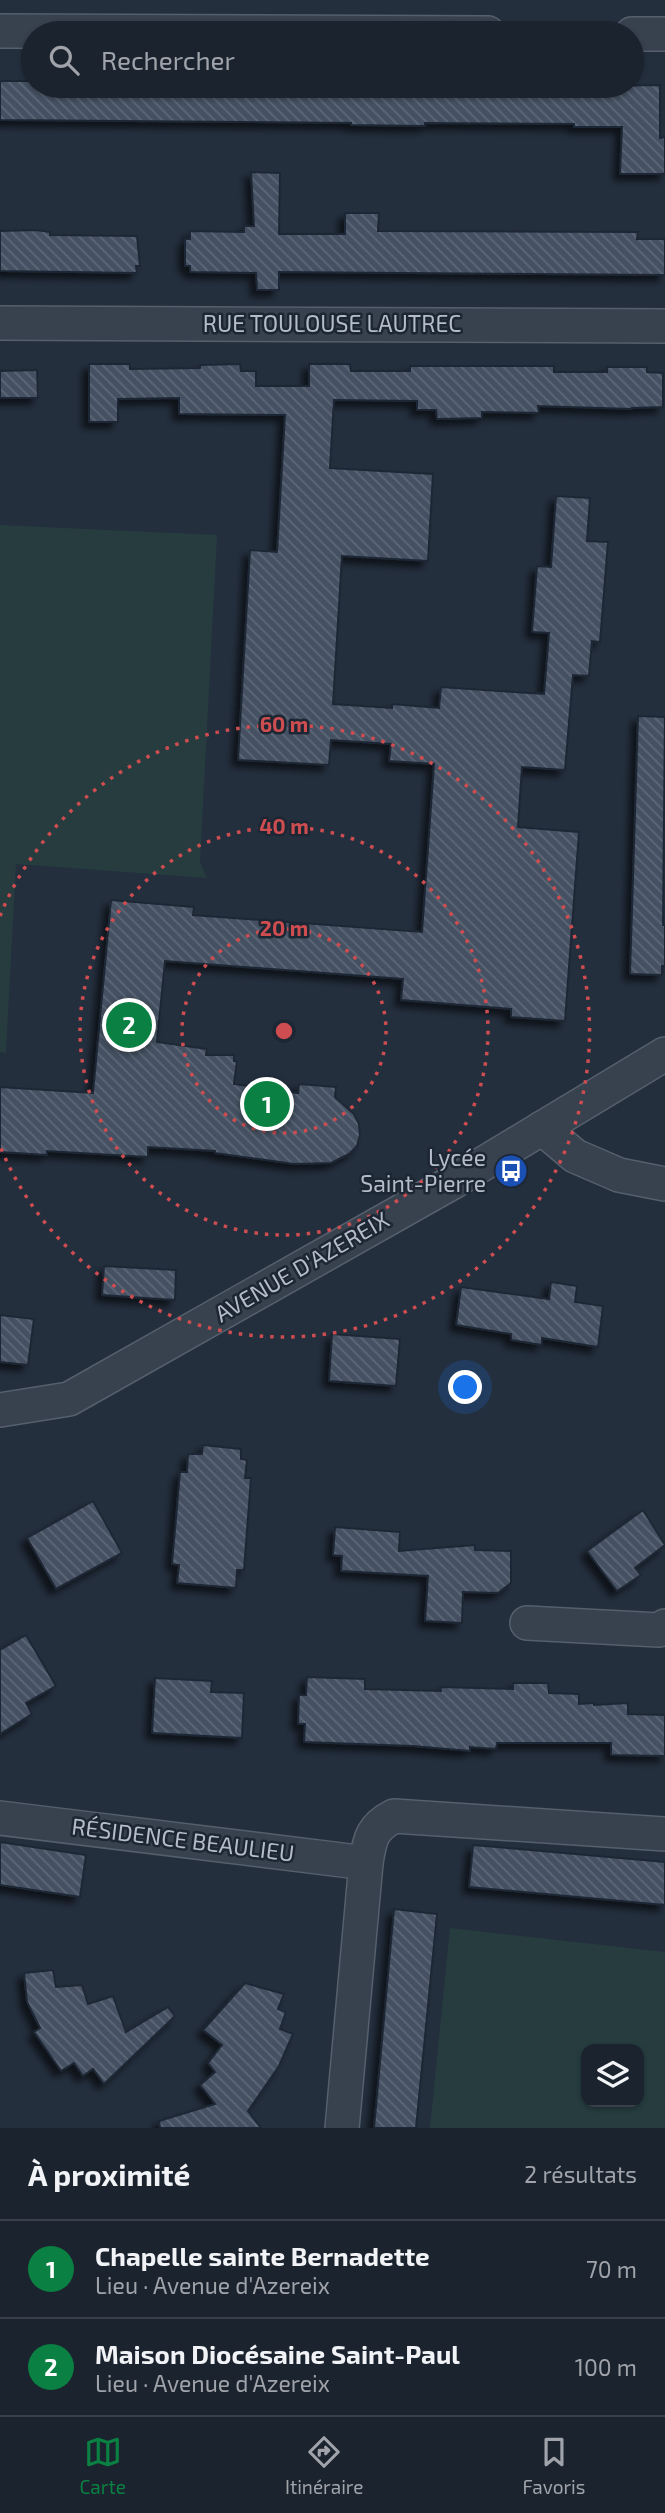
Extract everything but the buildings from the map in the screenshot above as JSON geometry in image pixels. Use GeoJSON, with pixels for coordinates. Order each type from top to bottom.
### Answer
{"type":"FeatureCollection","features":[{"type":"Feature","properties":{"kind":"street"},"geometry":{"type":"LineString","coordinates":[[0,31],[21,31]]}},
{"type":"Feature","properties":{"kind":"street"},"geometry":{"type":"LineString","coordinates":[[644,34],[665,34]]}},
{"type":"Feature","properties":{"kind":"street","name":"RUE TOULOUSE LAUTREC"},"geometry":{"type":"LineString","coordinates":[[0,323],[665,326]]}},
{"type":"Feature","properties":{"kind":"street","name":"AVENUE D'AZEREIX"},"geometry":{"type":"LineString","coordinates":[[0,1410],[69,1399],[453,1182],[665,1054]]}},
{"type":"Feature","properties":{"kind":"street"},"geometry":{"type":"LineString","coordinates":[[542,1128],[575,1156],[619,1175],[665,1184]]}},
{"type":"Feature","properties":{"kind":"street"},"geometry":{"type":"LineString","coordinates":[[527,1623],[659,1630],[665,1626]]}},
{"type":"Feature","properties":{"kind":"street"},"geometry":{"type":"LineString","coordinates":[[342,2128],[366,1863],[370,1840],[379,1823],[394,1815],[665,1835]]}},
{"type":"Feature","properties":{"kind":"street","name":"RÉSIDENCE BEAULIEU"},"geometry":{"type":"LineString","coordinates":[[0,1818],[366,1863]]}},
{"type":"Feature","properties":{"kind":"green space"},"geometry":{"type":"Polygon","coordinates":[[[0,525],[217,535],[200,862],[207,878],[16,864],[6,1053],[0,1052],[0,525]]]}},
{"type":"Feature","properties":{"kind":"green space"},"geometry":{"type":"Polygon","coordinates":[[[450,1928],[665,1952],[665,2128],[430,2128],[450,1928]]]}},
{"type":"Feature","properties":{"kind":"place","name":"Maison Diocésaine Saint-Paul"},"geometry":{"type":"Point","coordinates":[129,1025]}},
{"type":"Feature","properties":{"kind":"place","name":"Chapelle sainte Bernadette"},"geometry":{"type":"Point","coordinates":[267,1104]}},
{"type":"Feature","properties":{"kind":"place","name":"Lycée Saint-Pierre"},"geometry":{"type":"Point","coordinates":[511,1171]}}]}
